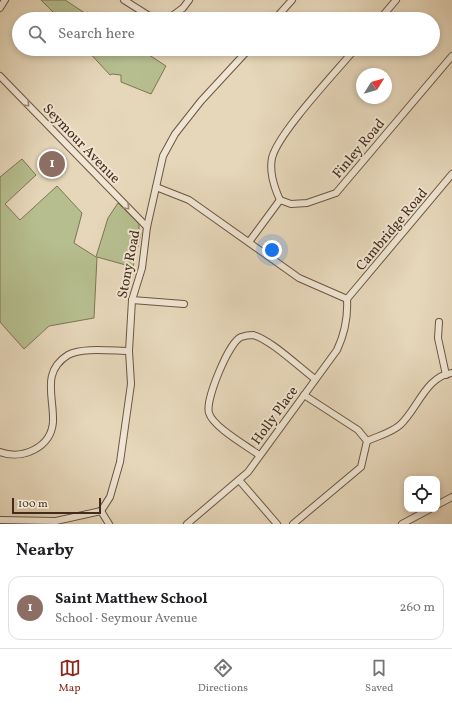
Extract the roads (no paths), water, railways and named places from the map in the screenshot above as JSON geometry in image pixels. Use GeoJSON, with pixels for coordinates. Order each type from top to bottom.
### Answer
{"type":"FeatureCollection","features":[{"type":"Feature","properties":{"kind":"street"},"geometry":{"type":"LineString","coordinates":[[0,8],[6,0]]}},
{"type":"Feature","properties":{"kind":"street"},"geometry":{"type":"LineString","coordinates":[[124,0],[143,12]]}},
{"type":"Feature","properties":{"kind":"street"},"geometry":{"type":"LineString","coordinates":[[178,12],[189,0]]}},
{"type":"Feature","properties":{"kind":"street"},"geometry":{"type":"LineString","coordinates":[[281,12],[292,0]]}},
{"type":"Feature","properties":{"kind":"street"},"geometry":{"type":"LineString","coordinates":[[386,12],[396,0]]}},
{"type":"Feature","properties":{"kind":"street","name":"Stony Road"},"geometry":{"type":"LineString","coordinates":[[101,511],[110,497],[120,462],[131,384],[129,351],[132,300],[142,268],[147,227],[163,156],[175,134],[200,101],[242,56]]}},
{"type":"Feature","properties":{"kind":"street"},"geometry":{"type":"LineString","coordinates":[[249,242],[280,200],[274,186],[272,158],[285,133],[349,56]]}},
{"type":"Feature","properties":{"kind":"street","name":"Finley Road"},"geometry":{"type":"LineString","coordinates":[[280,200],[291,204],[307,203],[336,193],[452,56]]}},
{"type":"Feature","properties":{"kind":"street","name":"Seymour Avenue"},"geometry":{"type":"LineString","coordinates":[[0,76],[147,227]]}},
{"type":"Feature","properties":{"kind":"street","name":"Cambridge Road"},"geometry":{"type":"LineString","coordinates":[[347,299],[452,174]]}},
{"type":"Feature","properties":{"kind":"street"},"geometry":{"type":"LineString","coordinates":[[156,187],[190,200],[299,278],[347,299]]}},
{"type":"Feature","properties":{"kind":"street","name":"Holly Place"},"geometry":{"type":"LineString","coordinates":[[187,524],[248,472],[337,350],[342,338],[348,307],[347,299]]}},
{"type":"Feature","properties":{"kind":"street"},"geometry":{"type":"LineString","coordinates":[[132,300],[184,304]]}},
{"type":"Feature","properties":{"kind":"street"},"geometry":{"type":"LineString","coordinates":[[367,441],[391,431],[401,424],[421,395],[449,374],[438,338],[439,322]]}},
{"type":"Feature","properties":{"kind":"street"},"geometry":{"type":"LineString","coordinates":[[259,455],[219,426],[211,419],[208,412],[208,402],[230,349],[241,337],[252,335],[263,339],[315,379]]}},
{"type":"Feature","properties":{"kind":"street"},"geometry":{"type":"LineString","coordinates":[[0,452],[8,455],[22,455],[34,450],[45,440],[53,422],[50,383],[59,362],[70,354],[82,351],[129,351]]}},
{"type":"Feature","properties":{"kind":"street"},"geometry":{"type":"LineString","coordinates":[[304,395],[358,430],[367,441]]}},
{"type":"Feature","properties":{"kind":"street"},"geometry":{"type":"LineString","coordinates":[[293,524],[361,467],[367,441]]}},
{"type":"Feature","properties":{"kind":"street"},"geometry":{"type":"LineString","coordinates":[[239,480],[277,524]]}},
{"type":"Feature","properties":{"kind":"street"},"geometry":{"type":"LineString","coordinates":[[440,503],[452,497]]}},
{"type":"Feature","properties":{"kind":"street"},"geometry":{"type":"LineString","coordinates":[[0,520],[56,521],[101,511],[109,524]]}},
{"type":"Feature","properties":{"kind":"street"},"geometry":{"type":"LineString","coordinates":[[402,524],[424,512]]}},
{"type":"Feature","properties":{"kind":"place","name":"Saint Matthew School"},"geometry":{"type":"Point","coordinates":[52,164]}}]}
